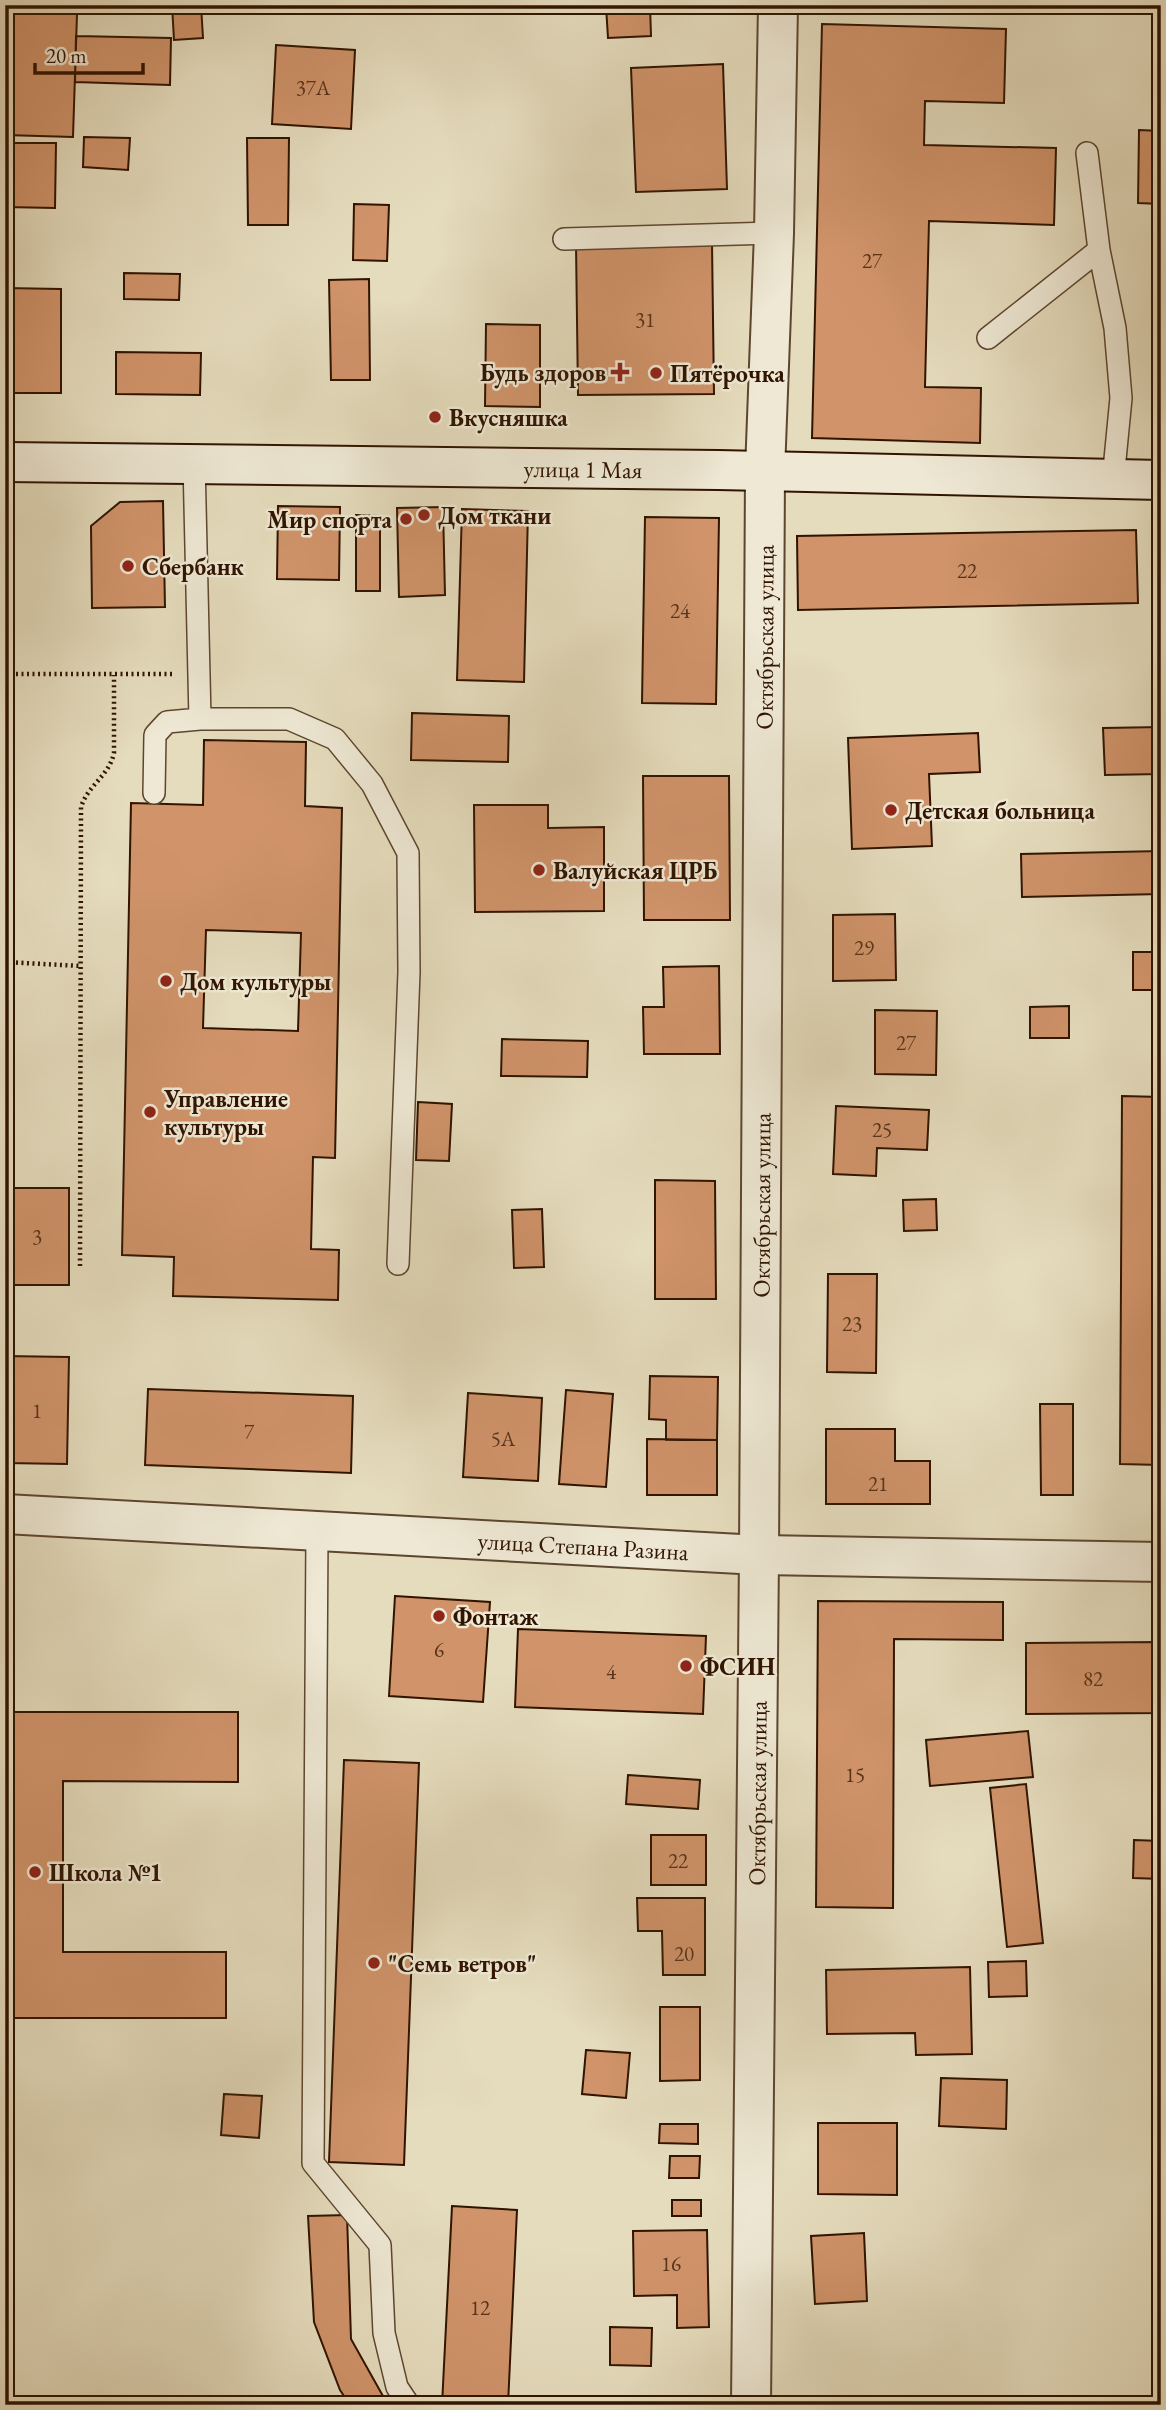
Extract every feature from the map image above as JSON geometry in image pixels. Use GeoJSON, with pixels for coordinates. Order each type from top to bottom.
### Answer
{"type":"FeatureCollection","features":[{"type":"Feature","properties":{"kind":"street","name":"Октябрьская улица"},"geometry":{"type":"LineString","coordinates":[[751,2405],[765,471],[774,233],[778,5]]}},
{"type":"Feature","properties":{"kind":"street","name":"улица 1 Мая"},"geometry":{"type":"LineString","coordinates":[[5,462],[194,462],[1159,480]]}},
{"type":"Feature","properties":{"kind":"street","name":"улица Степана Разина"},"geometry":{"type":"LineString","coordinates":[[5,1514],[759,1555],[1161,1562]]}},
{"type":"Feature","properties":{"kind":"lane"},"geometry":{"type":"LineString","coordinates":[[1087,153],[1099,250],[1115,328],[1121,398],[1113,480]]}},
{"type":"Feature","properties":{"kind":"lane"},"geometry":{"type":"LineString","coordinates":[[564,239],[774,233]]}},
{"type":"Feature","properties":{"kind":"lane"},"geometry":{"type":"LineString","coordinates":[[988,338],[1099,250]]}},
{"type":"Feature","properties":{"kind":"lane"},"geometry":{"type":"LineString","coordinates":[[194,462],[200,719]]}},
{"type":"Feature","properties":{"kind":"lane"},"geometry":{"type":"LineString","coordinates":[[154,793],[155,735],[167,722],[200,719],[289,719],[335,739],[372,784],[408,853],[409,972],[398,1264]]}},
{"type":"Feature","properties":{"kind":"lane"},"geometry":{"type":"LineString","coordinates":[[317,1532],[313,2162],[380,2245],[384,2333],[397,2387],[409,2405]]}},
{"type":"Feature","properties":{"kind":"path"},"geometry":{"type":"LineString","coordinates":[[1154,621],[1159,480]]}},
{"type":"Feature","properties":{"kind":"path"},"geometry":{"type":"LineString","coordinates":[[5,674],[198,674]]}},
{"type":"Feature","properties":{"kind":"path"},"geometry":{"type":"LineString","coordinates":[[80,1266],[80,807],[84,796],[112,766],[114,674]]}},
{"type":"Feature","properties":{"kind":"path"},"geometry":{"type":"LineString","coordinates":[[5,961],[81,966]]}},
{"type":"Feature","properties":{"kind":"building"},"geometry":{"type":"Polygon","coordinates":[[[172,5],[201,5],[203,38],[174,40],[172,5]]]}},
{"type":"Feature","properties":{"kind":"building"},"geometry":{"type":"Polygon","coordinates":[[[650,5],[651,36],[608,38],[606,6],[650,5]]]}},
{"type":"Feature","properties":{"kind":"building"},"geometry":{"type":"Polygon","coordinates":[[[5,12],[77,14],[73,137],[5,135],[5,12]]]}},
{"type":"Feature","properties":{"kind":"building"},"geometry":{"type":"Polygon","coordinates":[[[822,24],[1006,29],[1004,103],[925,101],[924,145],[1056,148],[1054,225],[929,221],[925,387],[981,388],[980,443],[812,438],[822,24]]]}},
{"type":"Feature","properties":{"kind":"building"},"geometry":{"type":"Polygon","coordinates":[[[76,36],[171,38],[170,85],[75,82],[76,36]]]}},
{"type":"Feature","properties":{"kind":"building"},"geometry":{"type":"Polygon","coordinates":[[[276,45],[355,50],[351,129],[272,124],[276,45]]]}},
{"type":"Feature","properties":{"kind":"building"},"geometry":{"type":"Polygon","coordinates":[[[723,64],[727,189],[636,192],[631,68],[723,64]]]}},
{"type":"Feature","properties":{"kind":"building"},"geometry":{"type":"Polygon","coordinates":[[[1139,130],[1161,131],[1161,204],[1138,203],[1139,130]]]}},
{"type":"Feature","properties":{"kind":"building"},"geometry":{"type":"Polygon","coordinates":[[[84,137],[130,138],[128,170],[83,167],[84,137]]]}},
{"type":"Feature","properties":{"kind":"building"},"geometry":{"type":"Polygon","coordinates":[[[247,138],[289,138],[288,225],[248,225],[247,138]]]}},
{"type":"Feature","properties":{"kind":"building"},"geometry":{"type":"Polygon","coordinates":[[[5,143],[56,143],[55,208],[5,207],[5,143]]]}},
{"type":"Feature","properties":{"kind":"building"},"geometry":{"type":"Polygon","coordinates":[[[354,204],[389,205],[387,261],[353,260],[354,204]]]}},
{"type":"Feature","properties":{"kind":"building"},"geometry":{"type":"Polygon","coordinates":[[[712,243],[714,394],[578,395],[576,245],[712,243]]]}},
{"type":"Feature","properties":{"kind":"building"},"geometry":{"type":"Polygon","coordinates":[[[124,273],[180,274],[179,300],[124,299],[124,273]]]}},
{"type":"Feature","properties":{"kind":"building"},"geometry":{"type":"Polygon","coordinates":[[[369,279],[370,380],[331,380],[329,280],[369,279]]]}},
{"type":"Feature","properties":{"kind":"building"},"geometry":{"type":"Polygon","coordinates":[[[5,288],[61,289],[61,393],[5,393],[5,288]]]}},
{"type":"Feature","properties":{"kind":"building"},"geometry":{"type":"Polygon","coordinates":[[[486,324],[540,325],[540,407],[485,406],[486,324]]]}},
{"type":"Feature","properties":{"kind":"building"},"geometry":{"type":"Polygon","coordinates":[[[116,352],[201,353],[200,395],[116,394],[116,352]]]}},
{"type":"Feature","properties":{"kind":"building","name":"Сбербанк"},"geometry":{"type":"Polygon","coordinates":[[[163,501],[165,607],[92,608],[91,526],[120,502],[163,501]]]}},
{"type":"Feature","properties":{"kind":"building"},"geometry":{"type":"Polygon","coordinates":[[[278,506],[340,507],[339,580],[277,579],[278,506]]]}},
{"type":"Feature","properties":{"kind":"building"},"geometry":{"type":"Polygon","coordinates":[[[443,507],[445,595],[399,597],[397,508],[443,507]]]}},
{"type":"Feature","properties":{"kind":"building"},"geometry":{"type":"Polygon","coordinates":[[[462,509],[528,511],[524,682],[457,680],[462,509]]]}},
{"type":"Feature","properties":{"kind":"building"},"geometry":{"type":"Polygon","coordinates":[[[356,515],[380,516],[380,591],[356,591],[356,515]]]}},
{"type":"Feature","properties":{"kind":"building"},"geometry":{"type":"Polygon","coordinates":[[[645,517],[719,518],[716,704],[642,703],[645,517]]]}},
{"type":"Feature","properties":{"kind":"building"},"geometry":{"type":"Polygon","coordinates":[[[1136,530],[1138,603],[798,610],[797,536],[1136,530]]]}},
{"type":"Feature","properties":{"kind":"building"},"geometry":{"type":"Polygon","coordinates":[[[412,713],[509,716],[508,762],[411,760],[412,713]]]}},
{"type":"Feature","properties":{"kind":"building"},"geometry":{"type":"Polygon","coordinates":[[[1161,727],[1161,774],[1105,775],[1103,728],[1161,727]]]}},
{"type":"Feature","properties":{"kind":"building","name":"Детская больница"},"geometry":{"type":"Polygon","coordinates":[[[978,733],[980,772],[929,774],[932,846],[852,849],[848,738],[978,733]]]}},
{"type":"Feature","properties":{"kind":"building","name":"Дом культуры"},"geometry":{"type":"Polygon","coordinates":[[[204,740],[306,742],[305,806],[342,808],[335,1158],[313,1157],[311,1249],[339,1250],[338,1300],[173,1296],[174,1257],[122,1255],[131,803],[203,805],[204,740]],[[206,930],[203,1028],[298,1031],[301,933],[206,930]]]}},
{"type":"Feature","properties":{"kind":"building","name":"Валуйская ЦРБ"},"geometry":{"type":"Polygon","coordinates":[[[643,776],[729,776],[730,920],[644,920],[643,776]]]}},
{"type":"Feature","properties":{"kind":"building","name":"Валуйская ЦРБ"},"geometry":{"type":"Polygon","coordinates":[[[474,805],[548,805],[548,828],[604,827],[604,911],[475,912],[474,805]]]}},
{"type":"Feature","properties":{"kind":"building"},"geometry":{"type":"Polygon","coordinates":[[[1161,851],[1161,894],[1022,897],[1021,854],[1161,851]]]}},
{"type":"Feature","properties":{"kind":"building"},"geometry":{"type":"Polygon","coordinates":[[[895,914],[896,980],[833,981],[833,915],[895,914]]]}},
{"type":"Feature","properties":{"kind":"building"},"geometry":{"type":"Polygon","coordinates":[[[1133,952],[1161,952],[1161,990],[1133,990],[1133,952]]]}},
{"type":"Feature","properties":{"kind":"building"},"geometry":{"type":"Polygon","coordinates":[[[719,966],[720,1054],[644,1054],[643,1007],[664,1007],[663,967],[719,966]]]}},
{"type":"Feature","properties":{"kind":"building"},"geometry":{"type":"Polygon","coordinates":[[[1069,1006],[1069,1038],[1030,1038],[1030,1007],[1069,1006]]]}},
{"type":"Feature","properties":{"kind":"building"},"geometry":{"type":"Polygon","coordinates":[[[875,1010],[937,1011],[936,1075],[875,1074],[875,1010]]]}},
{"type":"Feature","properties":{"kind":"building"},"geometry":{"type":"Polygon","coordinates":[[[502,1039],[588,1041],[587,1077],[501,1076],[502,1039]]]}},
{"type":"Feature","properties":{"kind":"building"},"geometry":{"type":"Polygon","coordinates":[[[1122,1096],[1161,1097],[1161,1465],[1120,1464],[1122,1096]]]}},
{"type":"Feature","properties":{"kind":"building"},"geometry":{"type":"Polygon","coordinates":[[[418,1102],[452,1104],[449,1161],[416,1160],[418,1102]]]}},
{"type":"Feature","properties":{"kind":"building"},"geometry":{"type":"Polygon","coordinates":[[[836,1106],[929,1110],[927,1150],[877,1148],[876,1176],[833,1174],[836,1106]]]}},
{"type":"Feature","properties":{"kind":"building"},"geometry":{"type":"Polygon","coordinates":[[[655,1180],[715,1181],[716,1299],[655,1299],[655,1180]]]}},
{"type":"Feature","properties":{"kind":"building"},"geometry":{"type":"Polygon","coordinates":[[[5,1188],[69,1188],[69,1285],[5,1285],[5,1188]]]}},
{"type":"Feature","properties":{"kind":"building"},"geometry":{"type":"Polygon","coordinates":[[[936,1199],[937,1230],[904,1231],[903,1200],[936,1199]]]}},
{"type":"Feature","properties":{"kind":"building"},"geometry":{"type":"Polygon","coordinates":[[[542,1209],[544,1267],[514,1268],[512,1210],[542,1209]]]}},
{"type":"Feature","properties":{"kind":"building"},"geometry":{"type":"Polygon","coordinates":[[[828,1274],[877,1274],[876,1373],[827,1372],[828,1274]]]}},
{"type":"Feature","properties":{"kind":"building"},"geometry":{"type":"Polygon","coordinates":[[[5,1356],[69,1357],[67,1464],[5,1463],[5,1356]]]}},
{"type":"Feature","properties":{"kind":"building"},"geometry":{"type":"Polygon","coordinates":[[[650,1376],[718,1377],[717,1440],[666,1440],[666,1420],[649,1419],[650,1376]]]}},
{"type":"Feature","properties":{"kind":"building"},"geometry":{"type":"Polygon","coordinates":[[[148,1389],[353,1396],[351,1473],[145,1465],[148,1389]]]}},
{"type":"Feature","properties":{"kind":"building"},"geometry":{"type":"Polygon","coordinates":[[[566,1390],[613,1394],[606,1487],[559,1484],[566,1390]]]}},
{"type":"Feature","properties":{"kind":"building"},"geometry":{"type":"Polygon","coordinates":[[[468,1393],[542,1398],[538,1481],[463,1477],[468,1393]]]}},
{"type":"Feature","properties":{"kind":"building"},"geometry":{"type":"Polygon","coordinates":[[[1040,1404],[1073,1404],[1073,1495],[1041,1495],[1040,1404]]]}},
{"type":"Feature","properties":{"kind":"building"},"geometry":{"type":"Polygon","coordinates":[[[826,1429],[895,1429],[895,1461],[930,1461],[930,1504],[826,1504],[826,1429]]]}},
{"type":"Feature","properties":{"kind":"building"},"geometry":{"type":"Polygon","coordinates":[[[647,1439],[717,1440],[717,1495],[647,1495],[647,1439]]]}},
{"type":"Feature","properties":{"kind":"building"},"geometry":{"type":"Polygon","coordinates":[[[395,1596],[490,1602],[483,1702],[389,1696],[395,1596]]]}},
{"type":"Feature","properties":{"kind":"building"},"geometry":{"type":"Polygon","coordinates":[[[818,1601],[1003,1602],[1003,1640],[894,1639],[893,1908],[816,1907],[818,1601]]]}},
{"type":"Feature","properties":{"kind":"building"},"geometry":{"type":"Polygon","coordinates":[[[518,1629],[706,1636],[703,1714],[515,1707],[518,1629]]]}},
{"type":"Feature","properties":{"kind":"building"},"geometry":{"type":"Polygon","coordinates":[[[1161,1642],[1161,1713],[1026,1714],[1026,1643],[1161,1642]]]}},
{"type":"Feature","properties":{"kind":"building","name":"Школа №1"},"geometry":{"type":"Polygon","coordinates":[[[5,1712],[238,1712],[238,1782],[63,1781],[63,1952],[226,1952],[226,2018],[5,2018],[5,1712]]]}},
{"type":"Feature","properties":{"kind":"building"},"geometry":{"type":"Polygon","coordinates":[[[1028,1731],[1033,1777],[930,1786],[926,1740],[1028,1731]]]}},
{"type":"Feature","properties":{"kind":"building","name":"\"Семь ветров\""},"geometry":{"type":"Polygon","coordinates":[[[344,1760],[419,1763],[404,2165],[329,2162],[344,1760]]]}},
{"type":"Feature","properties":{"kind":"building"},"geometry":{"type":"Polygon","coordinates":[[[628,1775],[700,1780],[698,1809],[626,1804],[628,1775]]]}},
{"type":"Feature","properties":{"kind":"building"},"geometry":{"type":"Polygon","coordinates":[[[1026,1784],[1043,1943],[1007,1947],[990,1788],[1026,1784]]]}},
{"type":"Feature","properties":{"kind":"building"},"geometry":{"type":"Polygon","coordinates":[[[651,1835],[706,1835],[706,1885],[651,1885],[651,1835]]]}},
{"type":"Feature","properties":{"kind":"building"},"geometry":{"type":"Polygon","coordinates":[[[1134,1840],[1161,1841],[1161,1879],[1133,1878],[1134,1840]]]}},
{"type":"Feature","properties":{"kind":"building"},"geometry":{"type":"Polygon","coordinates":[[[637,1898],[705,1898],[705,1975],[663,1975],[662,1931],[638,1931],[637,1898]]]}},
{"type":"Feature","properties":{"kind":"building"},"geometry":{"type":"Polygon","coordinates":[[[1026,1961],[1027,1996],[989,1997],[988,1962],[1026,1961]]]}},
{"type":"Feature","properties":{"kind":"building"},"geometry":{"type":"Polygon","coordinates":[[[970,1967],[972,2054],[916,2055],[915,2033],[827,2034],[826,1970],[970,1967]]]}},
{"type":"Feature","properties":{"kind":"building"},"geometry":{"type":"Polygon","coordinates":[[[660,2007],[700,2007],[700,2080],[660,2081],[660,2007]]]}},
{"type":"Feature","properties":{"kind":"building"},"geometry":{"type":"Polygon","coordinates":[[[586,2050],[630,2053],[626,2098],[582,2094],[586,2050]]]}},
{"type":"Feature","properties":{"kind":"building"},"geometry":{"type":"Polygon","coordinates":[[[941,2078],[1007,2080],[1006,2129],[939,2126],[941,2078]]]}},
{"type":"Feature","properties":{"kind":"building"},"geometry":{"type":"Polygon","coordinates":[[[224,2094],[262,2096],[259,2138],[221,2135],[224,2094]]]}},
{"type":"Feature","properties":{"kind":"building"},"geometry":{"type":"Polygon","coordinates":[[[818,2123],[897,2123],[897,2195],[818,2194],[818,2123]]]}},
{"type":"Feature","properties":{"kind":"building"},"geometry":{"type":"Polygon","coordinates":[[[660,2124],[698,2124],[698,2144],[659,2143],[660,2124]]]}},
{"type":"Feature","properties":{"kind":"building"},"geometry":{"type":"Polygon","coordinates":[[[670,2156],[700,2156],[699,2178],[669,2178],[670,2156]]]}},
{"type":"Feature","properties":{"kind":"building"},"geometry":{"type":"Polygon","coordinates":[[[672,2200],[701,2200],[701,2216],[672,2216],[672,2200]]]}},
{"type":"Feature","properties":{"kind":"building"},"geometry":{"type":"Polygon","coordinates":[[[452,2206],[517,2210],[508,2405],[442,2405],[452,2206]]]}},
{"type":"Feature","properties":{"kind":"building"},"geometry":{"type":"Polygon","coordinates":[[[347,2215],[351,2339],[388,2405],[350,2405],[340,2390],[314,2322],[308,2216],[347,2215]]]}},
{"type":"Feature","properties":{"kind":"building"},"geometry":{"type":"Polygon","coordinates":[[[707,2230],[709,2327],[677,2328],[677,2295],[634,2296],[633,2231],[707,2230]]]}},
{"type":"Feature","properties":{"kind":"building"},"geometry":{"type":"Polygon","coordinates":[[[864,2233],[867,2301],[815,2304],[811,2236],[864,2233]]]}},
{"type":"Feature","properties":{"kind":"building"},"geometry":{"type":"Polygon","coordinates":[[[610,2327],[652,2328],[651,2366],[610,2365],[610,2327]]]}},
{"type":"Feature","properties":{"kind":"place","name":"Будь здоров"},"geometry":{"type":"Point","coordinates":[620,372]}},
{"type":"Feature","properties":{"kind":"place","name":"Пятёрочка"},"geometry":{"type":"Point","coordinates":[656,373]}},
{"type":"Feature","properties":{"kind":"place","name":"Вкусняшка"},"geometry":{"type":"Point","coordinates":[435,417]}},
{"type":"Feature","properties":{"kind":"place","name":"Дом ткани"},"geometry":{"type":"Point","coordinates":[424,515]}},
{"type":"Feature","properties":{"kind":"place","name":"Мир спорта"},"geometry":{"type":"Point","coordinates":[406,519]}},
{"type":"Feature","properties":{"kind":"place","name":"Сбербанк"},"geometry":{"type":"Point","coordinates":[128,566]}},
{"type":"Feature","properties":{"kind":"place","name":"Детская больница"},"geometry":{"type":"Point","coordinates":[891,810]}},
{"type":"Feature","properties":{"kind":"place","name":"Валуйская ЦРБ"},"geometry":{"type":"Point","coordinates":[539,870]}},
{"type":"Feature","properties":{"kind":"place","name":"Дом культуры"},"geometry":{"type":"Point","coordinates":[166,981]}},
{"type":"Feature","properties":{"kind":"place","name":"Управление культуры"},"geometry":{"type":"Point","coordinates":[150,1112]}},
{"type":"Feature","properties":{"kind":"place","name":"Фонтаж"},"geometry":{"type":"Point","coordinates":[439,1616]}},
{"type":"Feature","properties":{"kind":"place","name":"ФСИН"},"geometry":{"type":"Point","coordinates":[686,1666]}},
{"type":"Feature","properties":{"kind":"place","name":"Школа №1"},"geometry":{"type":"Point","coordinates":[35,1872]}},
{"type":"Feature","properties":{"kind":"place","name":"\"Семь ветров\""},"geometry":{"type":"Point","coordinates":[374,1963]}}]}
